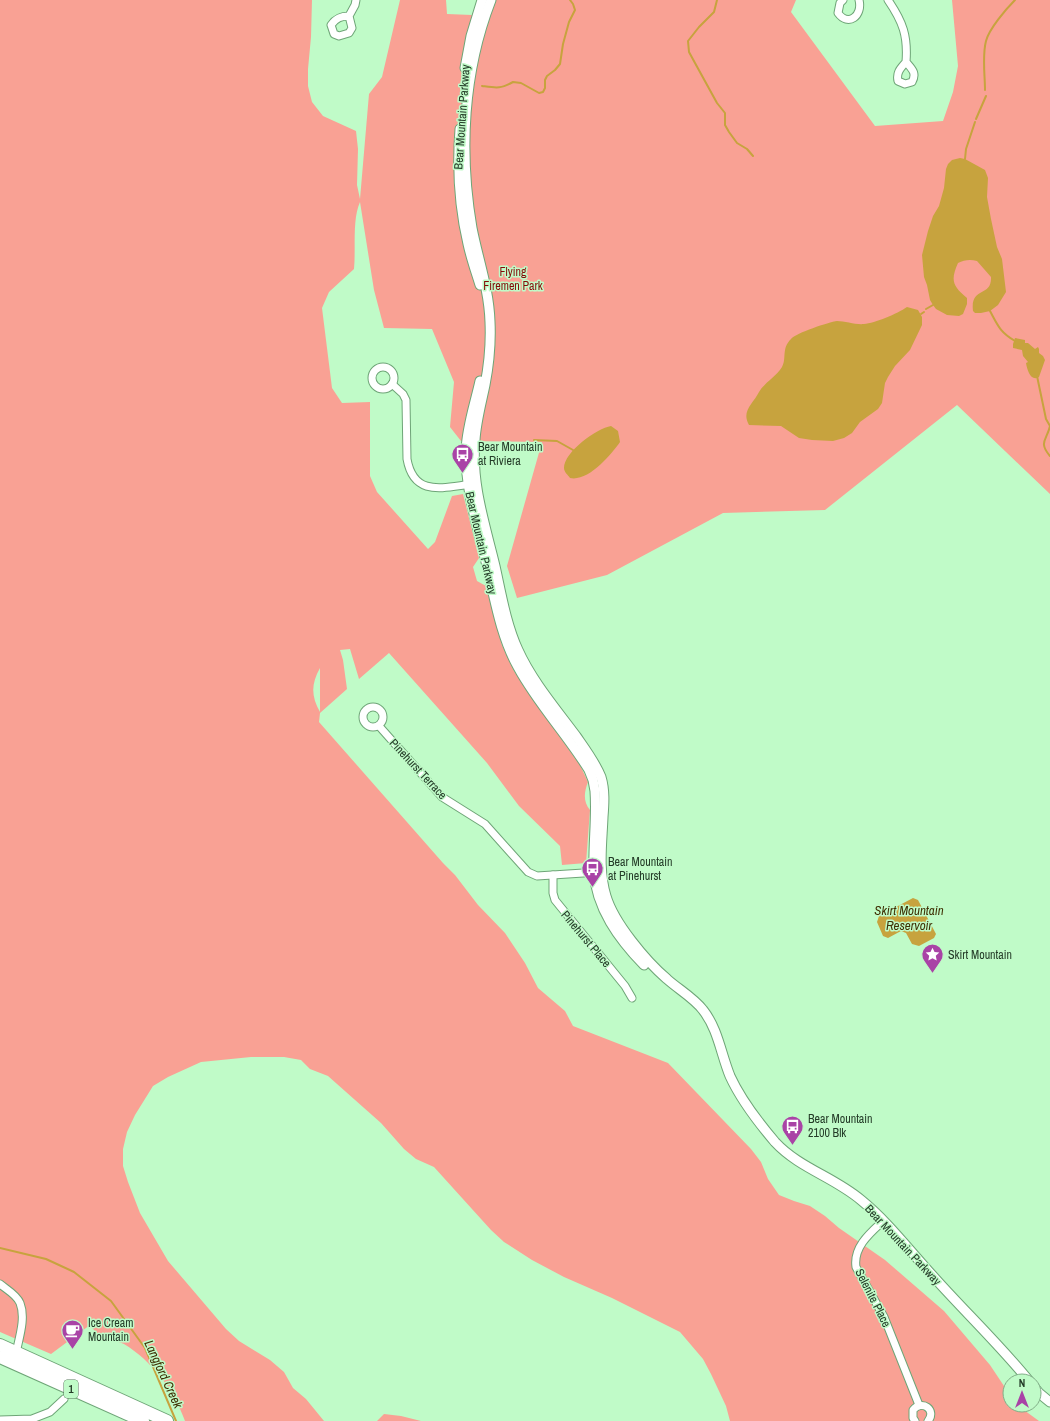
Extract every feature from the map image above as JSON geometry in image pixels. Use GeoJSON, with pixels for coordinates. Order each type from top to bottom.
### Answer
{"type":"FeatureCollection","features":[{"type":"Feature","properties":{"kind":"highway","name":"1"},"geometry":{"type":"LineString","coordinates":[[0,1345],[167,1421]]}},
{"type":"Feature","properties":{"kind":"highway"},"geometry":{"type":"LineString","coordinates":[[16,1353],[23,1361],[105,1398],[151,1421]]}},
{"type":"Feature","properties":{"kind":"highway","name":"1"},"geometry":{"type":"LineString","coordinates":[[0,1357],[143,1421]]}},
{"type":"Feature","properties":{"kind":"street"},"geometry":{"type":"LineString","coordinates":[[350,16],[356,0]]}},
{"type":"Feature","properties":{"kind":"street","name":"Bear Mountain Parkway"},"geometry":{"type":"LineString","coordinates":[[471,484],[466,463],[467,437],[469,421],[482,372],[485,334],[482,297],[467,242],[461,209],[457,160],[467,54],[482,0]]}},
{"type":"Feature","properties":{"kind":"street","name":"Bear Mountain Parkway"},"geometry":{"type":"LineString","coordinates":[[491,0],[478,38],[470,73],[465,140],[465,173],[469,208],[475,242],[487,291],[490,322],[488,364],[475,438],[471,503],[491,586],[508,647],[523,676],[583,759],[593,780],[596,800],[598,872],[597,892],[604,912],[624,942],[643,963],[659,979],[709,1020],[717,1036],[735,1086],[754,1115],[775,1142],[796,1161],[838,1183],[851,1192],[883,1221],[954,1299],[1011,1358],[1023,1373]]}},
{"type":"Feature","properties":{"kind":"street"},"geometry":{"type":"LineString","coordinates":[[843,0],[840,3],[838,13],[841,17],[846,19],[855,17],[858,14],[860,10],[860,0]]}},
{"type":"Feature","properties":{"kind":"street"},"geometry":{"type":"LineString","coordinates":[[888,0],[900,18],[904,28],[907,46],[906,62]]}},
{"type":"Feature","properties":{"kind":"street"},"geometry":{"type":"LineString","coordinates":[[392,384],[403,394],[406,400],[407,459],[412,476],[418,482],[431,488],[471,484]]}},
{"type":"Feature","properties":{"kind":"street","name":"Pinehurst Terrace"},"geometry":{"type":"LineString","coordinates":[[379,726],[442,797],[485,824],[528,872],[537,876],[598,872]]}},
{"type":"Feature","properties":{"kind":"street","name":"Pinehurst Place"},"geometry":{"type":"LineString","coordinates":[[553,875],[553,893],[555,900],[625,986],[632,998]]}},
{"type":"Feature","properties":{"kind":"street","name":"Selenite Place"},"geometry":{"type":"LineString","coordinates":[[883,1221],[868,1236],[859,1249],[855,1261],[856,1267],[884,1317],[919,1405],[927,1406],[930,1409],[931,1416],[928,1421]]}},
{"type":"Feature","properties":{"kind":"street"},"geometry":{"type":"LineString","coordinates":[[0,1284],[20,1302],[22,1319],[16,1353]]}},
{"type":"Feature","properties":{"kind":"street"},"geometry":{"type":"LineString","coordinates":[[1042,1395],[1050,1402]]}},
{"type":"Feature","properties":{"kind":"street"},"geometry":{"type":"LineString","coordinates":[[0,1420],[32,1419],[50,1412],[64,1399]]}},
{"type":"Feature","properties":{"kind":"street"},"geometry":{"type":"LineString","coordinates":[[915,1421],[912,1414],[919,1405]]}},
{"type":"Feature","properties":{"kind":"green space","name":"Flying Firemen Park"},"geometry":{"type":"Polygon","coordinates":[[[0,0],[312,0],[308,86],[312,102],[323,116],[356,131],[358,149],[357,185],[360,199],[369,94],[382,77],[400,0],[446,0],[447,14],[472,15],[478,0],[796,0],[791,12],[875,126],[943,121],[953,92],[958,66],[952,0],[1050,0],[1050,494],[957,405],[825,510],[723,513],[607,575],[517,598],[507,566],[542,442],[461,441],[450,427],[454,382],[432,329],[384,328],[374,290],[360,202],[355,226],[354,269],[329,292],[322,308],[332,388],[342,403],[370,402],[370,476],[377,492],[428,549],[435,542],[452,496],[463,494],[479,558],[473,567],[477,581],[486,586],[502,645],[514,671],[580,765],[588,782],[585,797],[586,804],[590,810],[586,863],[562,865],[560,846],[519,806],[487,763],[389,653],[359,679],[350,649],[340,650],[347,689],[320,713],[319,722],[455,875],[478,905],[505,933],[525,963],[538,988],[565,1011],[573,1026],[668,1063],[751,1149],[761,1162],[768,1179],[779,1195],[810,1206],[825,1216],[839,1228],[885,1260],[944,1311],[990,1365],[1002,1383],[1002,1413],[1028,1413],[1039,1421],[730,1421],[726,1406],[703,1359],[680,1332],[612,1298],[564,1277],[532,1260],[504,1242],[491,1230],[434,1167],[416,1159],[404,1149],[381,1123],[328,1076],[310,1069],[301,1060],[284,1057],[251,1057],[201,1062],[168,1077],[153,1086],[135,1115],[127,1132],[123,1149],[123,1166],[140,1213],[168,1261],[226,1329],[239,1341],[270,1360],[284,1372],[293,1388],[306,1399],[324,1421],[185,1421],[175,1398],[153,1368],[124,1344],[99,1335],[90,1325],[51,1354],[0,1332],[0,0]],[[320,668],[315,679],[313,690],[320,712],[320,668]]]}},
{"type":"Feature","properties":{"kind":"green space"},"geometry":{"type":"Polygon","coordinates":[[[384,1414],[401,1416],[421,1421],[377,1421],[384,1414]]]}},
{"type":"Feature","properties":{"kind":"water"},"geometry":{"type":"Polygon","coordinates":[[[960,158],[965,159],[985,170],[988,178],[987,197],[997,247],[1002,259],[1006,292],[998,305],[990,311],[975,313],[973,311],[973,303],[975,298],[988,288],[991,277],[977,261],[967,260],[958,263],[954,274],[954,283],[967,298],[967,304],[963,314],[959,316],[947,315],[936,309],[933,305],[930,300],[924,277],[922,255],[933,216],[939,206],[944,188],[946,169],[952,160],[960,158]]]}},
{"type":"Feature","properties":{"kind":"water"},"geometry":{"type":"Polygon","coordinates":[[[907,307],[918,310],[922,317],[922,325],[910,350],[895,366],[888,377],[885,383],[882,403],[878,409],[860,422],[852,433],[844,438],[833,441],[812,440],[799,438],[781,426],[749,425],[746,416],[747,412],[761,388],[777,374],[782,367],[786,346],[791,339],[799,334],[827,323],[837,321],[861,324],[874,322],[907,307]]]}},
{"type":"Feature","properties":{"kind":"water"},"geometry":{"type":"Polygon","coordinates":[[[1015,338],[1025,340],[1025,343],[1028,343],[1035,349],[1038,347],[1039,353],[1045,360],[1039,377],[1034,378],[1030,374],[1026,363],[1028,362],[1023,356],[1022,350],[1013,348],[1015,338]]]}},
{"type":"Feature","properties":{"kind":"water"},"geometry":{"type":"Polygon","coordinates":[[[611,426],[618,431],[620,442],[605,460],[591,472],[577,478],[570,478],[565,472],[564,468],[565,462],[569,455],[590,436],[611,426]]]}},
{"type":"Feature","properties":{"kind":"water","name":"Skirt Mountain Reservoir"},"geometry":{"type":"Polygon","coordinates":[[[913,898],[918,900],[936,934],[934,938],[919,946],[912,944],[906,933],[901,931],[888,938],[883,936],[877,922],[879,916],[913,898]]]}},
{"type":"Feature","properties":{"kind":"waterway"},"geometry":{"type":"LineString","coordinates":[[482,86],[498,87],[505,86],[513,82],[521,83],[539,93],[543,92],[547,76],[560,64],[563,44],[569,22],[575,10],[570,0]]}},
{"type":"Feature","properties":{"kind":"waterway"},"geometry":{"type":"LineString","coordinates":[[717,0],[714,12],[688,41],[689,52],[717,103],[725,113],[725,125],[729,132],[737,143],[747,149],[753,156]]}},
{"type":"Feature","properties":{"kind":"waterway"},"geometry":{"type":"LineString","coordinates":[[985,90],[984,59],[986,41],[994,25],[1015,0]]}},
{"type":"Feature","properties":{"kind":"waterway"},"geometry":{"type":"LineString","coordinates":[[976,119],[986,96]]}},
{"type":"Feature","properties":{"kind":"waterway"},"geometry":{"type":"LineString","coordinates":[[965,159],[966,149],[975,122]]}},
{"type":"Feature","properties":{"kind":"waterway"},"geometry":{"type":"LineString","coordinates":[[926,309],[933,305]]}},
{"type":"Feature","properties":{"kind":"waterway"},"geometry":{"type":"LineString","coordinates":[[990,311],[1000,328],[1006,335],[1015,341]]}},
{"type":"Feature","properties":{"kind":"waterway"},"geometry":{"type":"LineString","coordinates":[[1037,376],[1046,419],[1050,426],[1044,441],[1046,451],[1050,456]]}},
{"type":"Feature","properties":{"kind":"waterway"},"geometry":{"type":"LineString","coordinates":[[534,440],[557,441],[573,450]]}},
{"type":"Feature","properties":{"kind":"waterway","name":"Langford Creek"},"geometry":{"type":"LineString","coordinates":[[0,1248],[46,1259],[74,1272],[111,1301],[145,1348],[176,1421]]}},
{"type":"Feature","properties":{"kind":"place","name":"Bear Mountain at Riviera"},"geometry":{"type":"Point","coordinates":[463,474]}},
{"type":"Feature","properties":{"kind":"place","name":"Bear Mountain at Pinehurst"},"geometry":{"type":"Point","coordinates":[593,888]}},
{"type":"Feature","properties":{"kind":"place","name":"Skirt Mountain"},"geometry":{"type":"Point","coordinates":[933,974]}},
{"type":"Feature","properties":{"kind":"place","name":"Bear Mountain 2100 Blk"},"geometry":{"type":"Point","coordinates":[792,1146]}},
{"type":"Feature","properties":{"kind":"place","name":"Ice Cream Mountain"},"geometry":{"type":"Point","coordinates":[72,1350]}}]}
